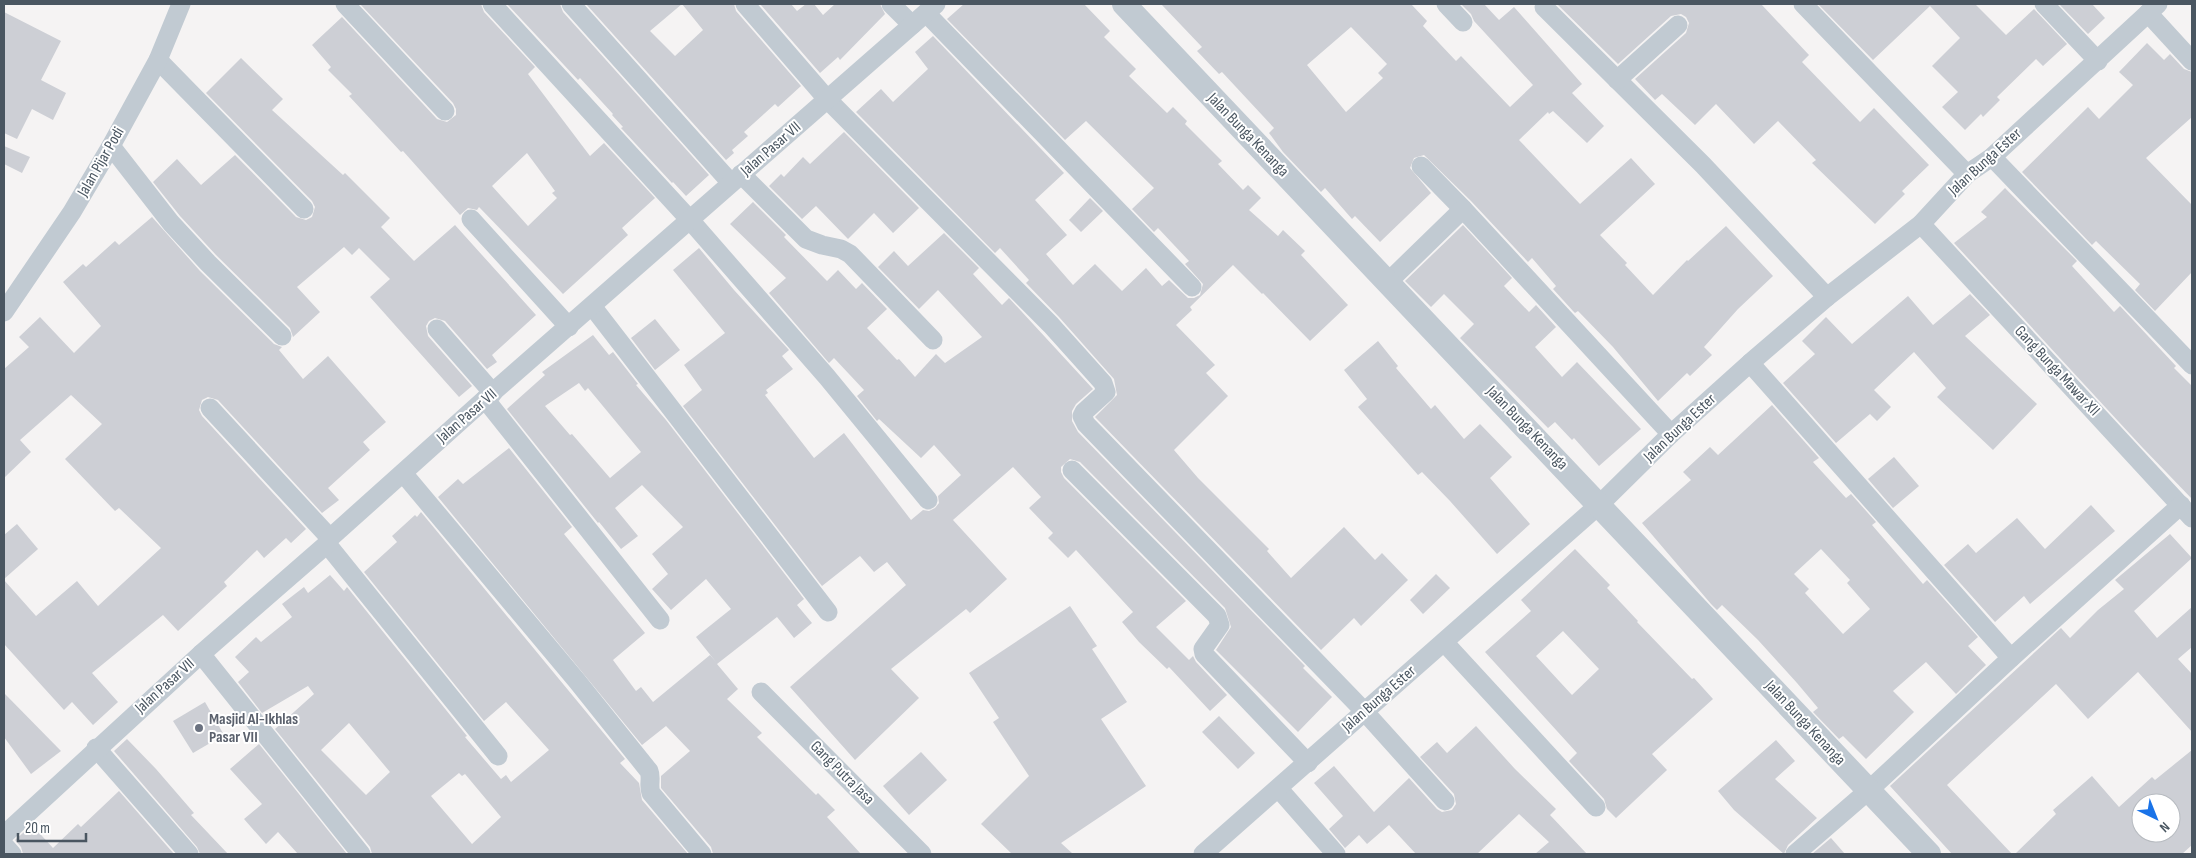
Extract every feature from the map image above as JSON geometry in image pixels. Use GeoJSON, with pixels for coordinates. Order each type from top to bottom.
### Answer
{"type":"FeatureCollection","features":[{"type":"Feature","properties":{"kind":"street","name":"Jalan Pijar Podi"},"geometry":{"type":"LineString","coordinates":[[4,312],[72,212],[110,146],[158,60],[181,4]]}},
{"type":"Feature","properties":{"kind":"street"},"geometry":{"type":"LineString","coordinates":[[345,4],[445,111]]}},
{"type":"Feature","properties":{"kind":"street"},"geometry":{"type":"LineString","coordinates":[[492,4],[690,220],[827,377],[928,500]]}},
{"type":"Feature","properties":{"kind":"street"},"geometry":{"type":"LineString","coordinates":[[571,4],[736,179],[806,239],[841,249],[850,254],[933,340]]}},
{"type":"Feature","properties":{"kind":"street"},"geometry":{"type":"LineString","coordinates":[[745,4],[827,100],[1051,325],[1103,383],[1106,392],[1084,412],[1083,420],[1364,711],[1445,801]]}},
{"type":"Feature","properties":{"kind":"street"},"geometry":{"type":"LineString","coordinates":[[891,4],[924,14],[1192,287]]}},
{"type":"Feature","properties":{"kind":"street","name":"Jalan Bunga Kenanga"},"geometry":{"type":"LineString","coordinates":[[1124,4],[1600,504],[1929,854]]}},
{"type":"Feature","properties":{"kind":"street"},"geometry":{"type":"LineString","coordinates":[[1446,4],[1463,22]]}},
{"type":"Feature","properties":{"kind":"street"},"geometry":{"type":"LineString","coordinates":[[1803,4],[1967,174]]}},
{"type":"Feature","properties":{"kind":"street"},"geometry":{"type":"LineString","coordinates":[[2044,4],[2098,61]]}},
{"type":"Feature","properties":{"kind":"street"},"geometry":{"type":"LineString","coordinates":[[1544,7],[1703,165],[1827,298]]}},
{"type":"Feature","properties":{"kind":"street"},"geometry":{"type":"LineString","coordinates":[[2153,8],[2192,61]]}},
{"type":"Feature","properties":{"kind":"street","name":"Jalan Bunga Ester"},"geometry":{"type":"LineString","coordinates":[[1202,854],[1308,763],[1364,711],[1600,504],[1671,434],[1750,363],[1827,298],[1921,224],[1967,174],[1992,156],[2098,61],[2153,8]]}},
{"type":"Feature","properties":{"kind":"street","name":"Jalan Pasar VII"},"geometry":{"type":"LineString","coordinates":[[4,834],[96,748],[489,396],[924,14]]}},
{"type":"Feature","properties":{"kind":"street"},"geometry":{"type":"LineString","coordinates":[[1617,80],[1678,25]]}},
{"type":"Feature","properties":{"kind":"street"},"geometry":{"type":"LineString","coordinates":[[158,60],[304,209]]}},
{"type":"Feature","properties":{"kind":"street"},"geometry":{"type":"LineString","coordinates":[[110,146],[171,222],[202,257],[282,336]]}},
{"type":"Feature","properties":{"kind":"street"},"geometry":{"type":"LineString","coordinates":[[1992,156],[2192,365]]}},
{"type":"Feature","properties":{"kind":"street"},"geometry":{"type":"LineString","coordinates":[[1422,166],[1671,434]]}},
{"type":"Feature","properties":{"kind":"street"},"geometry":{"type":"LineString","coordinates":[[1388,282],[1462,209]]}},
{"type":"Feature","properties":{"kind":"street"},"geometry":{"type":"LineString","coordinates":[[471,219],[569,327]]}},
{"type":"Feature","properties":{"kind":"street","name":"Gang Bunga Mawar XII"},"geometry":{"type":"LineString","coordinates":[[1921,224],[2186,512]]}},
{"type":"Feature","properties":{"kind":"street"},"geometry":{"type":"LineString","coordinates":[[592,306],[828,612]]}},
{"type":"Feature","properties":{"kind":"street"},"geometry":{"type":"LineString","coordinates":[[437,329],[660,620]]}},
{"type":"Feature","properties":{"kind":"street"},"geometry":{"type":"LineString","coordinates":[[1750,363],[2011,658]]}},
{"type":"Feature","properties":{"kind":"street"},"geometry":{"type":"LineString","coordinates":[[210,408],[329,541],[498,756]]}},
{"type":"Feature","properties":{"kind":"street"},"geometry":{"type":"LineString","coordinates":[[1072,470],[1217,616],[1220,625],[1203,649],[1204,654],[1308,763]]}},
{"type":"Feature","properties":{"kind":"street"},"geometry":{"type":"LineString","coordinates":[[403,473],[649,771],[651,775],[649,787],[651,793],[702,854]]}},
{"type":"Feature","properties":{"kind":"street"},"geometry":{"type":"LineString","coordinates":[[1795,854],[1869,790],[2011,658],[2186,512]]}},
{"type":"Feature","properties":{"kind":"street"},"geometry":{"type":"LineString","coordinates":[[1444,642],[1596,807]]}},
{"type":"Feature","properties":{"kind":"street"},"geometry":{"type":"LineString","coordinates":[[201,654],[361,854]]}},
{"type":"Feature","properties":{"kind":"street","name":"Gang Putra Jasa"},"geometry":{"type":"LineString","coordinates":[[762,692],[922,854]]}},
{"type":"Feature","properties":{"kind":"street"},"geometry":{"type":"LineString","coordinates":[[96,748],[190,854]]}},
{"type":"Feature","properties":{"kind":"street"},"geometry":{"type":"LineString","coordinates":[[1279,788],[1336,854]]}},
{"type":"Feature","properties":{"kind":"street"},"geometry":{"type":"LineString","coordinates":[[4,844],[12,854]]}},
{"type":"Feature","properties":{"kind":"building"},"geometry":{"type":"Polygon","coordinates":[[[360,4],[481,4],[484,12],[535,67],[528,74],[590,156],[604,143],[655,198],[622,228],[628,235],[563,294],[479,207],[477,210],[468,208],[460,215],[403,151],[401,152],[349,96],[352,94],[328,70],[331,67],[312,45],[342,17],[437,119],[447,122],[456,115],[453,103],[360,4]],[[527,153],[492,186],[528,226],[557,198],[552,193],[555,191],[527,153]]]}},
{"type":"Feature","properties":{"kind":"building"},"geometry":{"type":"Polygon","coordinates":[[[507,4],[560,4],[563,12],[709,175],[686,196],[621,128],[623,127],[613,114],[580,78],[578,80],[507,4]]]}},
{"type":"Feature","properties":{"kind":"building"},"geometry":{"type":"Polygon","coordinates":[[[586,4],[682,4],[734,4],[736,11],[801,86],[778,107],[775,104],[744,132],[748,136],[732,150],[734,153],[726,160],[586,4]],[[682,4],[650,31],[675,56],[703,30],[682,4]]]}},
{"type":"Feature","properties":{"kind":"building"},"geometry":{"type":"Polygon","coordinates":[[[760,4],[791,4],[797,11],[806,4],[814,4],[823,15],[835,4],[880,4],[885,14],[840,60],[838,57],[820,73],[760,4]]]}},
{"type":"Feature","properties":{"kind":"building"},"geometry":{"type":"Polygon","coordinates":[[[964,4],[1084,4],[1110,31],[1104,37],[1136,69],[1129,76],[1167,113],[1173,107],[1187,121],[1185,124],[1222,161],[1218,164],[1243,190],[1248,185],[1261,198],[1249,210],[1278,236],[1283,230],[1305,251],[1301,255],[1348,305],[1310,341],[1233,265],[1190,307],[1192,310],[1176,325],[1215,365],[1206,373],[1228,396],[1174,450],[1198,478],[1269,549],[1267,551],[1291,578],[1344,527],[1375,560],[1382,553],[1408,580],[1361,626],[1354,618],[1321,650],[1095,417],[1117,395],[1114,379],[1026,283],[1029,280],[1000,248],[995,253],[856,112],[881,89],[893,102],[928,69],[915,52],[933,36],[1064,173],[1035,200],[1067,235],[1046,254],[1073,285],[1095,264],[1122,291],[1146,268],[1162,286],[1169,280],[1188,298],[1200,295],[1203,284],[1185,264],[1189,261],[1158,228],[1154,232],[1132,209],[1154,188],[1086,121],[1065,140],[947,19],[964,4]]]}},
{"type":"Feature","properties":{"kind":"building"},"geometry":{"type":"Polygon","coordinates":[[[1161,4],[1411,4],[1427,21],[1423,26],[1456,61],[1461,56],[1510,107],[1533,85],[1474,21],[1471,14],[1461,4],[1484,4],[1499,20],[1514,7],[1582,84],[1572,93],[1604,126],[1587,143],[1553,111],[1549,114],[1548,112],[1519,140],[1580,204],[1631,158],[1655,184],[1600,235],[1627,263],[1625,265],[1653,295],[1687,260],[1726,226],[1773,276],[1738,309],[1704,347],[1712,355],[1690,376],[1687,373],[1658,401],[1613,347],[1578,311],[1575,313],[1553,289],[1556,286],[1532,258],[1528,262],[1471,201],[1424,155],[1414,158],[1410,168],[1431,193],[1380,242],[1355,216],[1352,219],[1325,188],[1321,192],[1283,152],[1269,133],[1274,128],[1222,72],[1219,74],[1197,51],[1202,47],[1161,4]],[[1351,27],[1307,65],[1346,112],[1383,78],[1378,73],[1387,64],[1351,27]]]}},
{"type":"Feature","properties":{"kind":"building"},"geometry":{"type":"Polygon","coordinates":[[[1557,4],[1761,4],[1809,55],[1802,62],[1860,122],[1874,108],[1929,165],[1902,191],[1905,194],[1875,224],[1812,163],[1816,160],[1778,121],[1754,144],[1716,104],[1695,125],[1662,94],[1655,100],[1635,79],[1686,33],[1689,23],[1686,17],[1681,14],[1671,16],[1618,64],[1557,4]]]}},
{"type":"Feature","properties":{"kind":"building"},"geometry":{"type":"Polygon","coordinates":[[[1818,4],[1975,4],[2006,35],[2034,9],[2067,44],[2043,66],[2036,59],[1997,97],[2000,100],[1983,117],[1981,114],[1965,130],[1942,107],[1958,92],[1932,66],[1960,38],[1930,6],[1873,60],[1818,4]]]}},
{"type":"Feature","properties":{"kind":"building"},"geometry":{"type":"Polygon","coordinates":[[[2059,4],[2092,4],[2105,18],[2088,34],[2059,4]]]}},
{"type":"Feature","properties":{"kind":"building"},"geometry":{"type":"Polygon","coordinates":[[[4,12],[61,41],[41,80],[66,93],[53,120],[32,109],[17,139],[4,133],[4,12]]]}},
{"type":"Feature","properties":{"kind":"building"},"geometry":{"type":"Polygon","coordinates":[[[2147,43],[2164,60],[2170,54],[2184,69],[2192,72],[2192,117],[2146,158],[2192,205],[2192,272],[2155,311],[2135,290],[2140,284],[2096,241],[2092,245],[2022,172],[2088,107],[2099,119],[2133,85],[2119,72],[2147,43]]]}},
{"type":"Feature","properties":{"kind":"building"},"geometry":{"type":"Polygon","coordinates":[[[241,58],[283,99],[272,110],[343,175],[345,173],[390,218],[381,227],[414,261],[455,225],[536,315],[492,355],[497,362],[487,369],[445,321],[435,318],[429,321],[426,326],[428,336],[472,386],[459,397],[370,297],[390,279],[359,248],[352,255],[344,247],[297,287],[320,312],[293,337],[290,328],[216,255],[180,216],[153,182],[177,159],[201,185],[235,155],[296,217],[306,220],[312,217],[315,207],[312,201],[206,93],[241,58]]]}},
{"type":"Feature","properties":{"kind":"building"},"geometry":{"type":"Polygon","coordinates":[[[844,132],[919,208],[893,233],[874,213],[848,239],[816,206],[802,219],[769,186],[781,174],[784,177],[803,157],[810,164],[844,132]]]}},
{"type":"Feature","properties":{"kind":"building"},"geometry":{"type":"Polygon","coordinates":[[[4,146],[30,157],[22,173],[4,164],[4,146]]]}},
{"type":"Feature","properties":{"kind":"building"},"geometry":{"type":"Polygon","coordinates":[[[2005,188],[2077,261],[2072,266],[2114,312],[2120,306],[2192,386],[2192,499],[1954,243],[1987,217],[1981,212],[2005,188]]]}},
{"type":"Feature","properties":{"kind":"building"},"geometry":{"type":"Polygon","coordinates":[[[1090,198],[1103,211],[1081,232],[1069,220],[1090,198]]]}},
{"type":"Feature","properties":{"kind":"building"},"geometry":{"type":"Polygon","coordinates":[[[753,202],[786,235],[784,237],[827,281],[838,270],[856,289],[862,283],[887,309],[867,328],[915,377],[936,354],[945,363],[982,337],[938,290],[919,309],[878,267],[894,251],[908,266],[944,233],[979,268],[973,274],[1002,305],[1009,298],[1093,389],[1076,404],[1072,411],[1072,421],[1078,432],[1305,666],[1303,668],[1332,697],[1298,732],[1216,650],[1231,627],[1225,608],[1080,462],[1070,459],[1061,467],[1064,478],[1186,601],[1156,627],[1189,660],[1193,656],[1196,662],[1227,695],[1210,711],[1169,667],[1167,669],[1139,642],[1122,622],[1133,612],[1076,550],[1068,558],[1048,538],[1053,533],[1029,508],[1041,497],[1013,467],[953,520],[1007,579],[970,613],[966,609],[891,669],[919,698],[855,760],[790,687],[906,585],[887,562],[874,572],[860,556],[822,586],[683,406],[702,390],[684,365],[725,333],[673,270],[699,248],[734,290],[789,350],[782,356],[793,369],[766,390],[768,393],[765,395],[814,458],[844,433],[911,520],[923,510],[929,511],[935,508],[939,503],[938,496],[961,475],[934,445],[921,458],[879,419],[877,421],[857,396],[864,390],[834,358],[829,363],[769,293],[786,278],[730,224],[753,202]]]}},
{"type":"Feature","properties":{"kind":"building"},"geometry":{"type":"Polygon","coordinates":[[[152,217],[200,271],[274,344],[282,347],[279,350],[303,379],[328,356],[386,422],[363,442],[370,450],[328,488],[339,500],[322,513],[218,400],[208,397],[202,400],[199,410],[202,416],[306,529],[291,543],[286,538],[264,558],[257,550],[224,582],[227,586],[178,631],[163,615],[92,673],[118,702],[93,725],[72,702],[64,710],[4,644],[4,580],[36,616],[77,581],[98,606],[161,548],[119,508],[115,511],[65,459],[102,424],[71,395],[20,440],[31,452],[4,478],[4,369],[29,347],[19,337],[40,317],[74,353],[101,326],[63,282],[83,264],[86,267],[115,241],[119,245],[152,217]]]}},
{"type":"Feature","properties":{"kind":"building"},"geometry":{"type":"Polygon","coordinates":[[[1463,225],[1512,278],[1504,286],[1529,312],[1536,305],[1556,327],[1535,347],[1562,377],[1577,362],[1641,429],[1599,466],[1574,438],[1572,440],[1555,422],[1548,428],[1460,338],[1474,324],[1444,294],[1431,307],[1405,281],[1463,225]]]}},
{"type":"Feature","properties":{"kind":"building"},"geometry":{"type":"Polygon","coordinates":[[[1970,294],[1990,315],[1965,336],[2037,404],[1993,450],[1937,397],[1946,388],[1914,352],[1874,390],[1891,407],[1877,421],[1870,414],[1836,443],[1783,383],[1815,354],[1802,341],[1826,317],[1852,344],[1908,296],[1933,325],[1970,294]]]}},
{"type":"Feature","properties":{"kind":"building"},"geometry":{"type":"Polygon","coordinates":[[[655,319],[680,350],[655,370],[631,338],[655,319]]]}},
{"type":"Feature","properties":{"kind":"building"},"geometry":{"type":"Polygon","coordinates":[[[593,335],[609,355],[613,352],[638,384],[636,385],[666,420],[804,599],[797,605],[812,623],[794,638],[777,617],[717,664],[738,689],[727,699],[762,733],[757,737],[816,795],[818,793],[835,810],[827,817],[861,854],[713,854],[711,847],[661,788],[661,776],[690,751],[666,726],[642,745],[438,497],[458,479],[463,484],[509,448],[572,527],[564,534],[645,633],[613,660],[636,691],[641,687],[653,702],[710,655],[716,662],[696,637],[731,609],[706,579],[671,610],[652,589],[668,574],[652,554],[683,527],[642,485],[615,508],[638,536],[621,549],[507,409],[545,375],[542,372],[593,335]],[[579,383],[545,406],[610,478],[641,452],[588,388],[585,391],[579,383]]]}},
{"type":"Feature","properties":{"kind":"building"},"geometry":{"type":"Polygon","coordinates":[[[1378,341],[1398,366],[1396,368],[1431,409],[1435,405],[1464,439],[1480,424],[1512,457],[1490,478],[1530,524],[1497,554],[1422,472],[1418,475],[1358,407],[1367,399],[1344,370],[1378,341]]]}},
{"type":"Feature","properties":{"kind":"building"},"geometry":{"type":"Polygon","coordinates":[[[1772,405],[1819,458],[1813,462],[1846,498],[1851,494],[1876,522],[1872,525],[1923,584],[1927,580],[1978,637],[1968,646],[1986,665],[1956,694],[1926,662],[1893,691],[1914,712],[1866,759],[1843,736],[1839,739],[1813,712],[1818,708],[1758,640],[1722,605],[1717,610],[1711,604],[1642,523],[1691,480],[1683,472],[1710,447],[1718,455],[1772,405]],[[1821,549],[1794,574],[1809,589],[1805,593],[1843,634],[1870,609],[1847,583],[1850,580],[1821,549]]]}},
{"type":"Feature","properties":{"kind":"building"},"geometry":{"type":"Polygon","coordinates":[[[1894,457],[1919,486],[1893,508],[1868,479],[1894,457]]]}},
{"type":"Feature","properties":{"kind":"building"},"geometry":{"type":"Polygon","coordinates":[[[2091,505],[2115,531],[2030,604],[2024,596],[1995,622],[1944,565],[1968,544],[1976,553],[2017,518],[2045,549],[2091,505]]]}},
{"type":"Feature","properties":{"kind":"building"},"geometry":{"type":"Polygon","coordinates":[[[421,512],[625,759],[620,763],[639,783],[642,800],[688,854],[372,854],[370,847],[275,729],[314,694],[308,686],[262,713],[238,682],[249,672],[235,657],[256,637],[261,642],[292,617],[282,604],[304,587],[308,593],[330,575],[344,591],[347,587],[467,736],[465,737],[501,779],[506,775],[511,782],[549,750],[506,702],[484,721],[364,572],[397,542],[392,536],[415,515],[417,517],[421,512]],[[349,723],[321,750],[366,795],[390,772],[349,723]],[[459,773],[431,796],[472,844],[501,817],[465,774],[462,776],[459,773]]]}},
{"type":"Feature","properties":{"kind":"building"},"geometry":{"type":"Polygon","coordinates":[[[17,524],[38,549],[4,579],[4,535],[17,524]]]}},
{"type":"Feature","properties":{"kind":"building"},"geometry":{"type":"Polygon","coordinates":[[[2170,534],[2192,558],[2134,611],[2157,638],[2192,607],[2192,647],[2178,659],[2192,674],[2192,732],[2138,672],[2088,719],[2056,684],[1947,785],[2012,854],[1952,854],[1890,786],[2061,628],[2070,638],[2098,610],[2124,589],[2115,580],[2170,534]]]}},
{"type":"Feature","properties":{"kind":"building"},"geometry":{"type":"Polygon","coordinates":[[[1575,549],[1610,585],[1607,588],[1637,622],[1713,699],[1652,754],[1667,770],[1616,818],[1607,809],[1604,799],[1569,761],[1577,753],[1485,652],[1531,611],[1521,600],[1575,549]],[[1563,631],[1536,656],[1572,695],[1599,669],[1563,631]]]}},
{"type":"Feature","properties":{"kind":"building"},"geometry":{"type":"Polygon","coordinates":[[[1436,574],[1450,588],[1423,614],[1410,600],[1436,574]]]}},
{"type":"Feature","properties":{"kind":"building"},"geometry":{"type":"Polygon","coordinates":[[[1070,606],[1097,646],[1092,649],[1127,702],[1101,719],[1146,786],[1061,843],[1073,854],[1012,854],[981,824],[1029,776],[993,722],[999,718],[969,673],[1070,606]]]}},
{"type":"Feature","properties":{"kind":"building"},"geometry":{"type":"Polygon","coordinates":[[[4,693],[61,751],[31,774],[4,737],[4,693]]]}},
{"type":"Feature","properties":{"kind":"building","name":"Masjid Al-Ikhlas Pasar VII"},"geometry":{"type":"Polygon","coordinates":[[[205,702],[224,735],[193,753],[173,721],[205,702]]]}},
{"type":"Feature","properties":{"kind":"building"},"geometry":{"type":"Polygon","coordinates":[[[1219,716],[1255,753],[1238,769],[1202,732],[1219,716]]]}},
{"type":"Feature","properties":{"kind":"building"},"geometry":{"type":"Polygon","coordinates":[[[1476,726],[1515,769],[1556,809],[1550,815],[1587,854],[1535,854],[1549,842],[1519,814],[1477,854],[1416,854],[1389,825],[1367,844],[1359,835],[1345,848],[1329,829],[1343,816],[1314,783],[1334,766],[1374,812],[1409,778],[1437,809],[1442,812],[1452,810],[1456,804],[1454,794],[1420,757],[1437,742],[1447,753],[1476,726]]]}},
{"type":"Feature","properties":{"kind":"building"},"geometry":{"type":"Polygon","coordinates":[[[127,739],[194,813],[191,815],[228,854],[200,854],[197,847],[114,751],[127,739]]]}},
{"type":"Feature","properties":{"kind":"building"},"geometry":{"type":"Polygon","coordinates":[[[1776,740],[1795,761],[1775,779],[1817,818],[1788,845],[1784,854],[1734,810],[1718,791],[1776,740]]]}},
{"type":"Feature","properties":{"kind":"building"},"geometry":{"type":"Polygon","coordinates":[[[259,744],[347,854],[298,854],[278,832],[266,844],[244,819],[262,804],[230,769],[259,744]]]}},
{"type":"Feature","properties":{"kind":"building"},"geometry":{"type":"Polygon","coordinates":[[[2192,750],[2192,845],[2182,854],[2015,854],[2056,814],[2053,810],[2092,776],[2119,807],[2131,796],[2131,843],[2181,843],[2181,793],[2134,793],[2152,777],[2155,780],[2192,750]]]}},
{"type":"Feature","properties":{"kind":"building"},"geometry":{"type":"Polygon","coordinates":[[[921,752],[947,780],[909,815],[883,786],[921,752]]]}},
{"type":"Feature","properties":{"kind":"building"},"geometry":{"type":"Polygon","coordinates":[[[119,791],[174,854],[23,854],[21,847],[15,840],[32,825],[53,848],[78,824],[81,827],[119,791]]]}},
{"type":"Feature","properties":{"kind":"building"},"geometry":{"type":"Polygon","coordinates":[[[1831,838],[1845,854],[1812,854],[1831,838]]]}},
{"type":"Feature","properties":{"kind":"place","name":"Masjid Al-Ikhlas Pasar VII"},"geometry":{"type":"Point","coordinates":[199,728]}}]}
